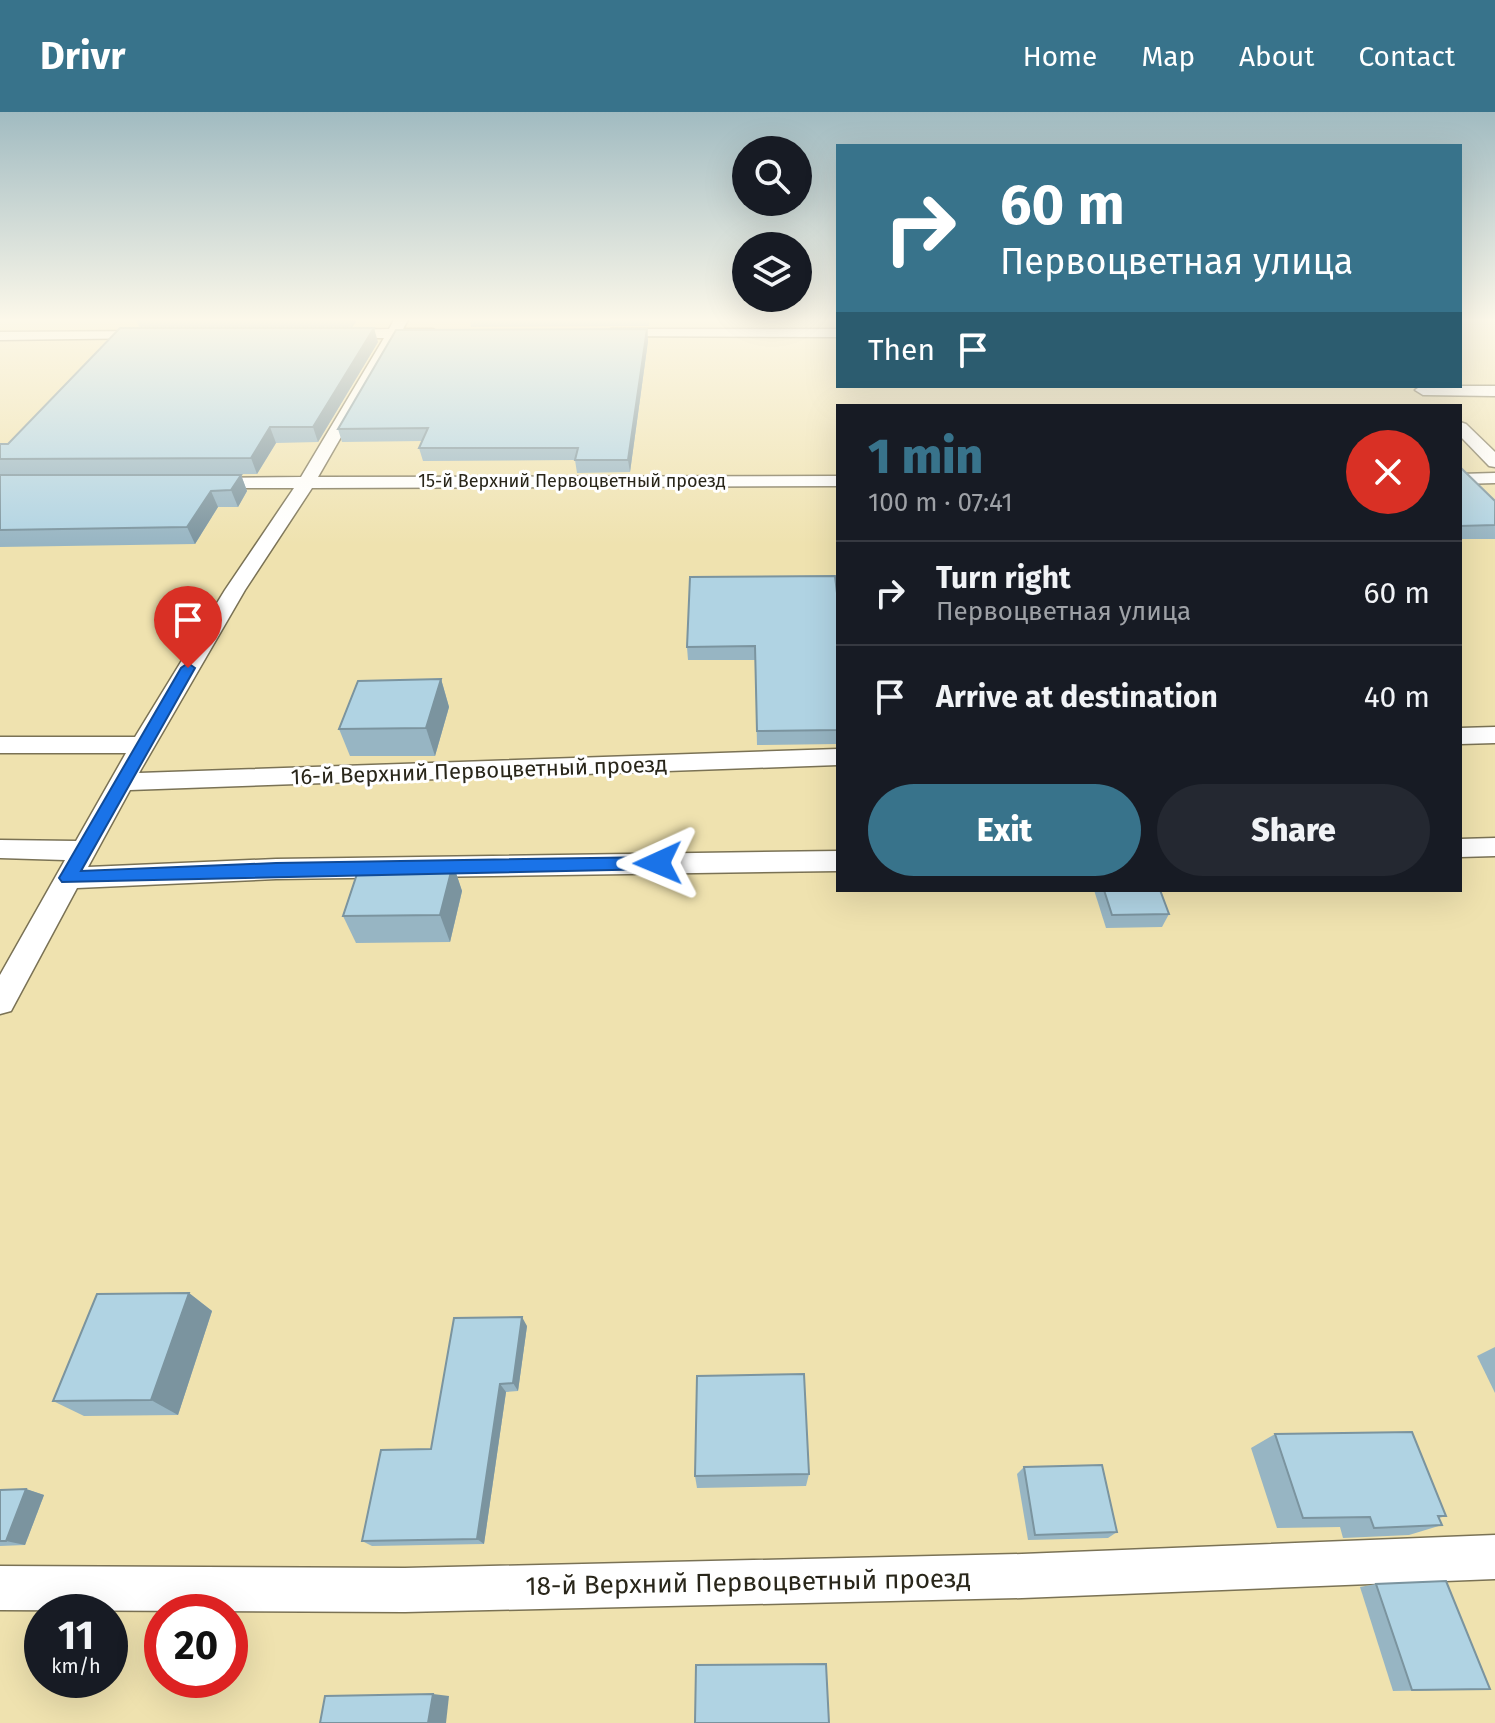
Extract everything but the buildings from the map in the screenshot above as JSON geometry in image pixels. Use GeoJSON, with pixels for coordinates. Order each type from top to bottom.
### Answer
{"type":"FeatureCollection","features":[{"type":"Feature","properties":{"kind":"lane"},"geometry":{"type":"LineString","coordinates":[[0,1002],[120,782],[235,590],[307,482],[357,395]]}},
{"type":"Feature","properties":{"kind":"lane"},"geometry":{"type":"LineString","coordinates":[[1462,429],[1495,462]]}},
{"type":"Feature","properties":{"kind":"lane"},"geometry":{"type":"LineString","coordinates":[[1462,479],[1495,478]]}},
{"type":"Feature","properties":{"kind":"lane","name":"15-й Верхний Первоцветный проезд"},"geometry":{"type":"LineString","coordinates":[[184,483],[836,481]]}},
{"type":"Feature","properties":{"kind":"lane"},"geometry":{"type":"LineString","coordinates":[[1462,736],[1495,735]]}},
{"type":"Feature","properties":{"kind":"lane"},"geometry":{"type":"LineString","coordinates":[[0,745],[142,745]]}},
{"type":"Feature","properties":{"kind":"lane","name":"16-й Верхний Первоцветный проезд"},"geometry":{"type":"LineString","coordinates":[[120,782],[836,757]]}},
{"type":"Feature","properties":{"kind":"lane"},"geometry":{"type":"LineString","coordinates":[[1462,848],[1495,847]]}},
{"type":"Feature","properties":{"kind":"lane"},"geometry":{"type":"LineString","coordinates":[[0,849],[83,851]]}},
{"type":"Feature","properties":{"kind":"lane"},"geometry":{"type":"LineString","coordinates":[[68,878],[276,869],[836,861]]}},
{"type":"Feature","properties":{"kind":"lane","name":"18-й Верхний Первоцветный проезд"},"geometry":{"type":"LineString","coordinates":[[0,1588],[421,1589],[1022,1576],[1495,1557]]}},
{"type":"Feature","properties":{"kind":"shaded area"},"geometry":{"type":"Polygon","coordinates":[[[0,395],[1495,395],[1495,1723],[0,1723],[0,395]]]}},
{"type":"Feature","properties":{"kind":"route"},"geometry":{"type":"LineString","coordinates":[[188,668],[68,878],[276,869],[658,863]]}}]}
